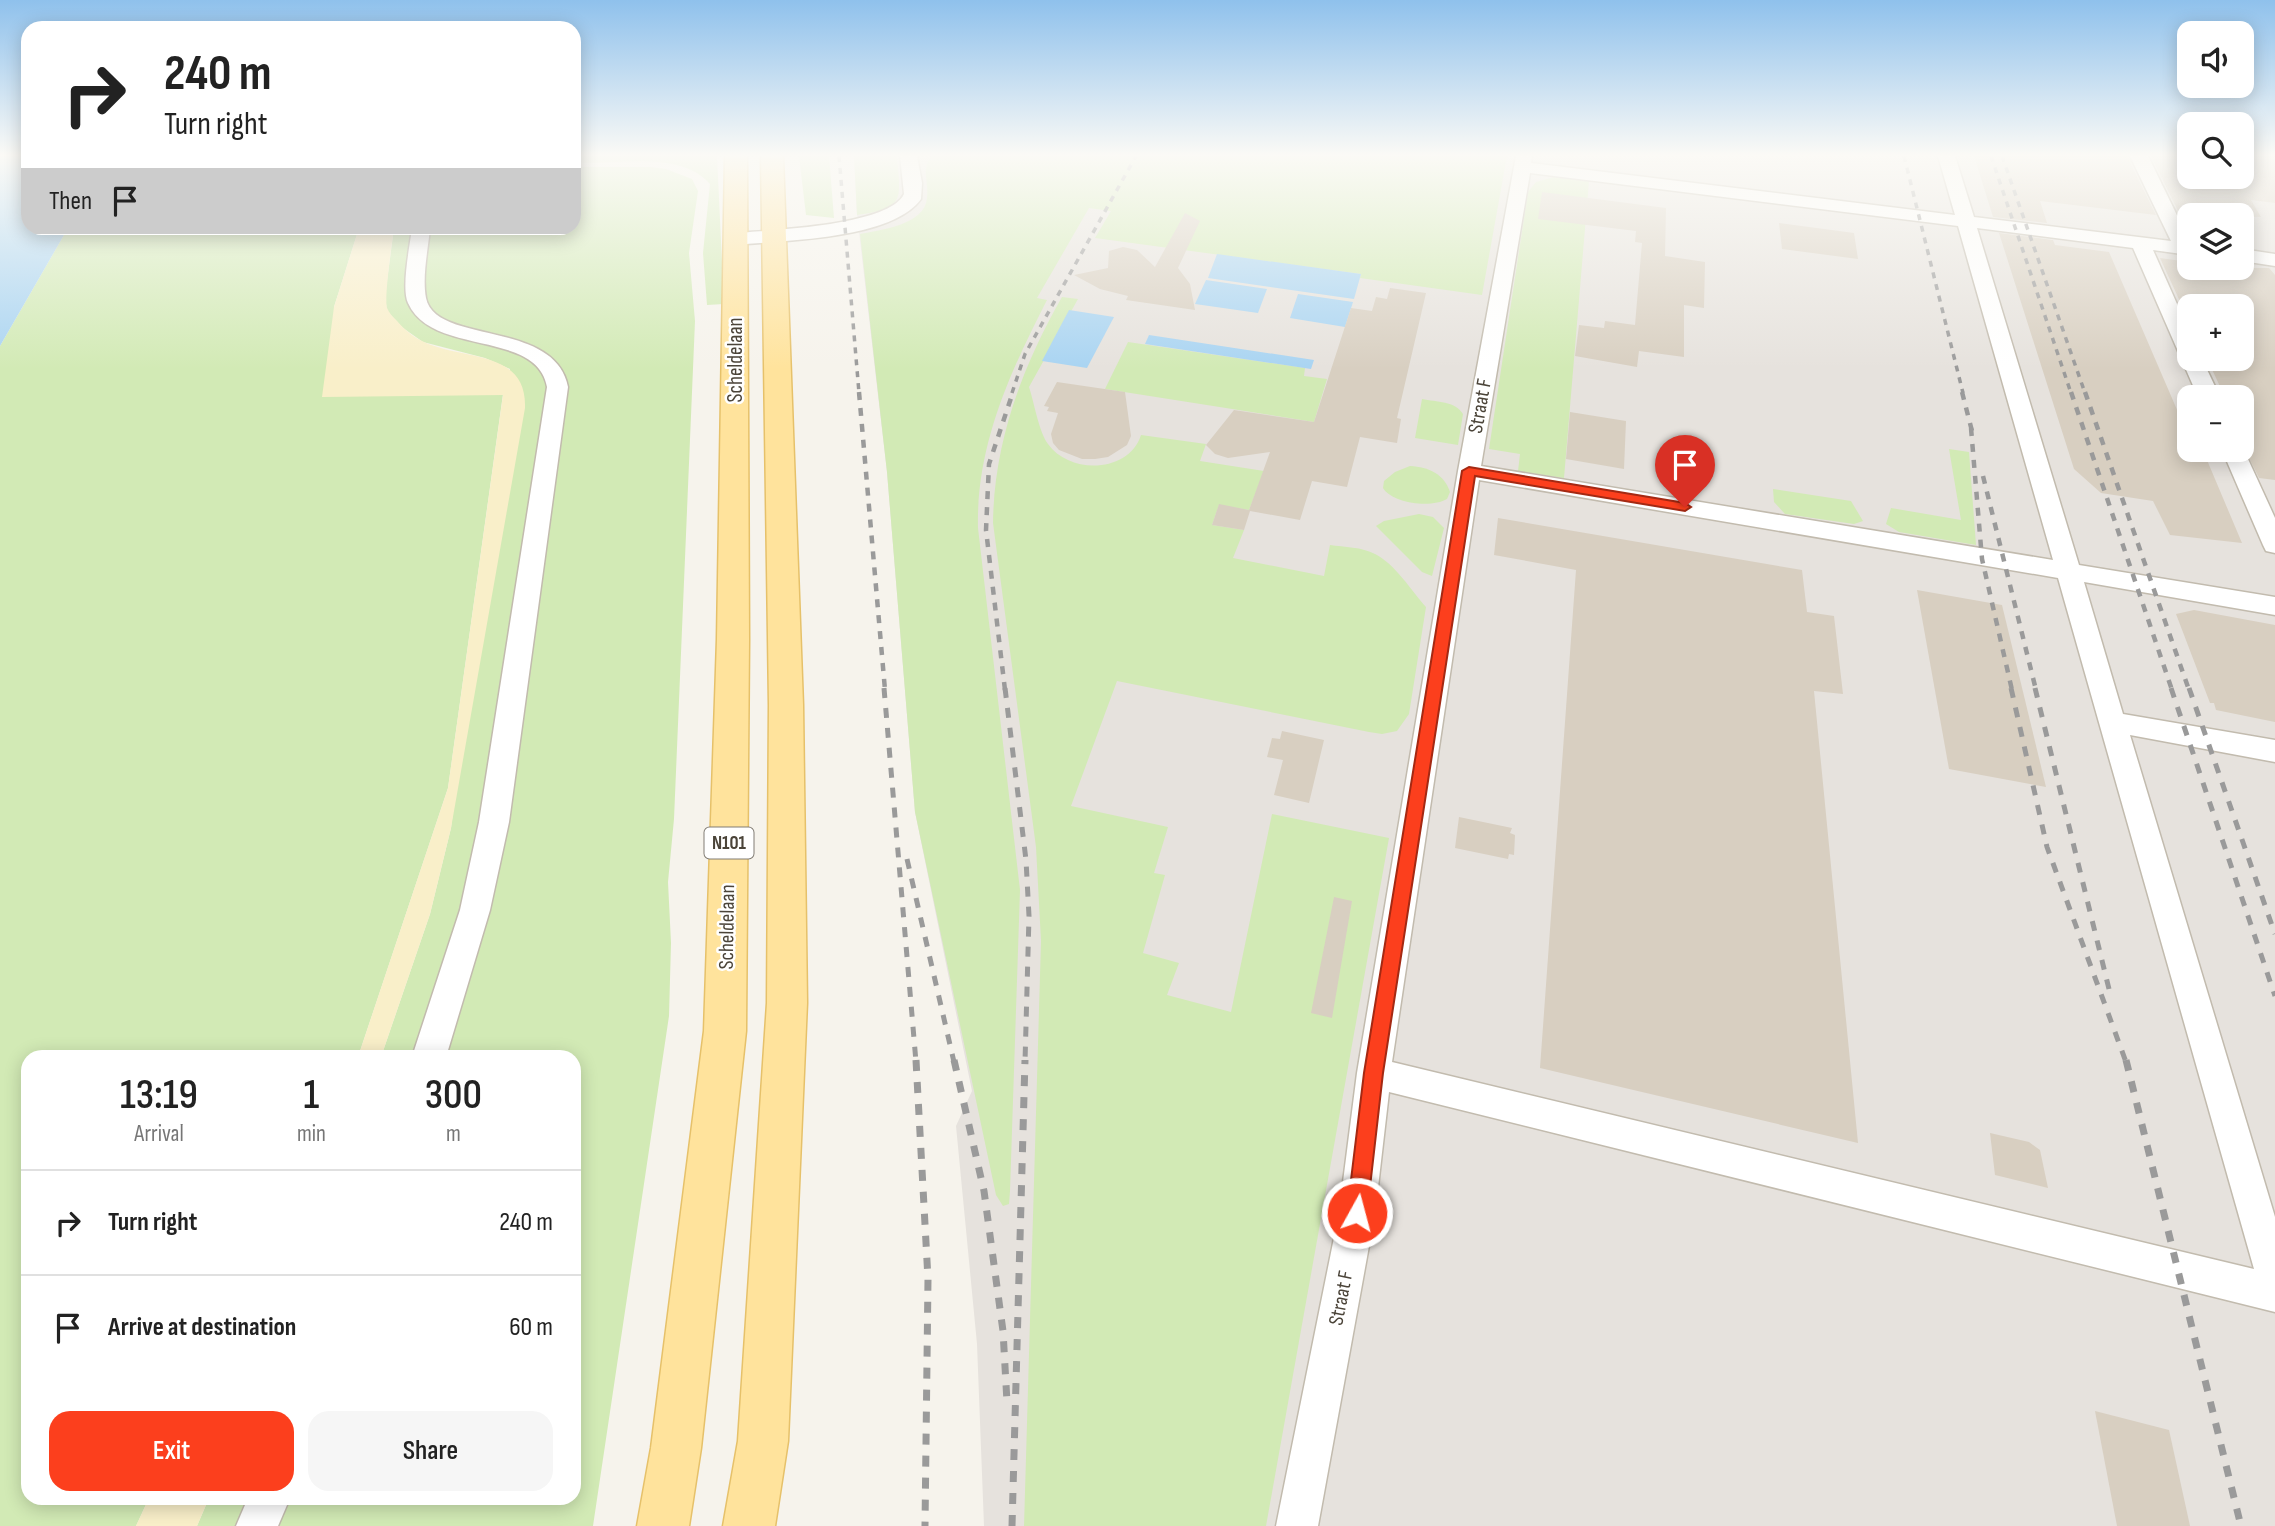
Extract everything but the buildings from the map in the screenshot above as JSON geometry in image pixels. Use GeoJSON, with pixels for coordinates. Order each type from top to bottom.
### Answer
{"type":"FeatureCollection","features":[{"type":"Feature","properties":{"kind":"main road","name":"Scheldelaan"},"geometry":{"type":"LineString","coordinates":[[663,1526],[676,1448],[725,1031],[733,639],[736,227]]}},
{"type":"Feature","properties":{"kind":"main road","name":"Scheldelaan"},"geometry":{"type":"LineString","coordinates":[[749,1526],[762,1441],[787,1003],[786,705],[774,227]]}},
{"type":"Feature","properties":{"kind":"street"},"geometry":{"type":"LineString","coordinates":[[736,239],[831,227]]}},
{"type":"Feature","properties":{"kind":"street","name":"Straat F"},"geometry":{"type":"LineString","coordinates":[[1297,1526],[1357,1213],[1374,1073],[1469,471],[1511,227]]}},
{"type":"Feature","properties":{"kind":"street"},"geometry":{"type":"LineString","coordinates":[[1968,227],[2275,1279]]}},
{"type":"Feature","properties":{"kind":"street"},"geometry":{"type":"LineString","coordinates":[[2015,227],[2177,248]]}},
{"type":"Feature","properties":{"kind":"street"},"geometry":{"type":"LineString","coordinates":[[420,235],[415,291],[417,303],[447,328],[507,343],[536,356],[547,366],[557,382],[494,822],[475,911],[431,1050]]}},
{"type":"Feature","properties":{"kind":"street"},"geometry":{"type":"LineString","coordinates":[[2140,243],[2177,326]]}},
{"type":"Feature","properties":{"kind":"street"},"geometry":{"type":"LineString","coordinates":[[2254,257],[2275,260]]}},
{"type":"Feature","properties":{"kind":"street"},"geometry":{"type":"LineString","coordinates":[[2238,462],[2275,545]]}},
{"type":"Feature","properties":{"kind":"street"},"geometry":{"type":"LineString","coordinates":[[1469,471],[2275,606]]}},
{"type":"Feature","properties":{"kind":"street"},"geometry":{"type":"LineString","coordinates":[[2113,722],[2275,751]]}},
{"type":"Feature","properties":{"kind":"street"},"geometry":{"type":"LineString","coordinates":[[1374,1073],[2275,1293]]}},
{"type":"Feature","properties":{"kind":"street"},"geometry":{"type":"LineString","coordinates":[[257,1526],[266,1505]]}},
{"type":"Feature","properties":{"kind":"shaded area"},"geometry":{"type":"Polygon","coordinates":[[[858,227],[2177,227],[2177,280],[2254,280],[2254,227],[2275,227],[2275,1526],[984,1526],[977,1344],[956,1126],[972,1091],[915,812],[887,472],[858,227]]]}},
{"type":"Feature","properties":{"kind":"green space"},"geometry":{"type":"Polygon","coordinates":[[[581,227],[693,227],[689,253],[695,321],[674,819],[668,882],[671,943],[669,1016],[593,1526],[197,1526],[206,1505],[581,1505],[581,1050],[383,1050],[430,914],[451,828],[510,369],[485,358],[423,342],[403,328],[387,311],[385,296],[393,235],[581,235],[581,227]]]}},
{"type":"Feature","properties":{"kind":"green space"},"geometry":{"type":"Polygon","coordinates":[[[706,227],[720,227],[724,304],[707,305],[703,253],[706,227]]]}},
{"type":"Feature","properties":{"kind":"green space"},"geometry":{"type":"Polygon","coordinates":[[[1078,227],[1037,298],[1047,300],[1020,354],[998,410],[989,439],[979,498],[978,528],[1020,890],[1010,1191],[1009,1204],[1003,1206],[996,1195],[915,812],[887,472],[860,234],[889,228],[1078,227]]]}},
{"type":"Feature","properties":{"kind":"green space"},"geometry":{"type":"Polygon","coordinates":[[[1101,227],[1494,227],[1482,295],[1360,278],[1361,274],[1095,238],[1101,227]]]}},
{"type":"Feature","properties":{"kind":"green space"},"geometry":{"type":"Polygon","coordinates":[[[1523,227],[1585,227],[1564,478],[1518,471],[1520,454],[1489,449],[1523,227]]]}},
{"type":"Feature","properties":{"kind":"green space"},"geometry":{"type":"Polygon","coordinates":[[[64,235],[357,235],[334,307],[503,394],[448,788],[360,1050],[21,1050],[21,1505],[146,1505],[136,1526],[0,1526],[0,346],[64,235]]]}},
{"type":"Feature","properties":{"kind":"green space"},"geometry":{"type":"Polygon","coordinates":[[[1062,297],[1078,299],[1029,387],[1042,432],[1048,444],[1058,454],[1084,465],[1098,465],[1112,463],[1124,457],[1134,448],[1141,435],[1206,444],[1200,461],[1264,471],[1249,510],[1219,505],[1212,525],[1244,530],[1233,558],[1324,576],[1330,545],[1364,550],[1389,564],[1426,607],[1409,714],[1397,731],[1382,734],[1369,732],[1117,681],[1071,806],[1168,827],[1154,873],[1165,875],[1143,953],[1179,963],[1167,995],[1231,1012],[1272,814],[1389,838],[1266,1526],[1024,1526],[1041,941],[1036,847],[993,523],[999,463],[1013,406],[1034,350],[1062,297]]]}},
{"type":"Feature","properties":{"kind":"green space"},"geometry":{"type":"Polygon","coordinates":[[[1128,342],[1305,368],[1304,376],[1327,379],[1314,422],[1105,389],[1128,342]]]}},
{"type":"Feature","properties":{"kind":"green space"},"geometry":{"type":"Polygon","coordinates":[[[1422,399],[1450,404],[1460,410],[1463,414],[1458,445],[1415,438],[1422,399]]]}},
{"type":"Feature","properties":{"kind":"green space"},"geometry":{"type":"Polygon","coordinates":[[[1949,449],[1969,452],[1976,545],[1899,532],[1886,524],[1891,508],[1961,520],[1949,449]]]}},
{"type":"Feature","properties":{"kind":"green space"},"geometry":{"type":"Polygon","coordinates":[[[1410,466],[1429,470],[1440,476],[1450,492],[1447,499],[1432,503],[1413,503],[1395,498],[1383,488],[1384,481],[1395,472],[1410,466]]]}},
{"type":"Feature","properties":{"kind":"green space"},"geometry":{"type":"Polygon","coordinates":[[[1773,489],[1851,501],[1863,521],[1854,524],[1785,514],[1774,502],[1773,489]]]}},
{"type":"Feature","properties":{"kind":"green space"},"geometry":{"type":"Polygon","coordinates":[[[1419,514],[1433,517],[1444,528],[1432,576],[1422,572],[1376,526],[1384,521],[1419,514]]]}},
{"type":"Feature","properties":{"kind":"sand"},"geometry":{"type":"Polygon","coordinates":[[[357,235],[393,235],[386,302],[393,316],[409,333],[422,341],[504,366],[515,375],[523,389],[525,408],[451,828],[430,914],[383,1050],[360,1050],[448,788],[503,395],[322,397],[334,307],[357,235]]]}},
{"type":"Feature","properties":{"kind":"sand"},"geometry":{"type":"Polygon","coordinates":[[[146,1505],[206,1505],[197,1526],[136,1526],[146,1505]]]}},
{"type":"Feature","properties":{"kind":"water"},"geometry":{"type":"Polygon","coordinates":[[[0,227],[21,227],[21,235],[64,235],[0,346],[0,227]]]}},
{"type":"Feature","properties":{"kind":"water"},"geometry":{"type":"Polygon","coordinates":[[[1217,254],[1361,274],[1354,299],[1208,278],[1217,254]]]}},
{"type":"Feature","properties":{"kind":"water"},"geometry":{"type":"Polygon","coordinates":[[[1206,280],[1267,289],[1258,313],[1195,304],[1206,280]]]}},
{"type":"Feature","properties":{"kind":"water"},"geometry":{"type":"Polygon","coordinates":[[[1298,294],[1353,302],[1345,327],[1290,318],[1298,294]]]}},
{"type":"Feature","properties":{"kind":"water"},"geometry":{"type":"Polygon","coordinates":[[[1069,310],[1114,317],[1087,368],[1042,361],[1069,310]]]}},
{"type":"Feature","properties":{"kind":"water"},"geometry":{"type":"Polygon","coordinates":[[[1149,335],[1314,360],[1311,369],[1145,344],[1149,335]]]}},
{"type":"Feature","properties":{"kind":"railway"},"geometry":{"type":"LineString","coordinates":[[845,227],[859,393]]}},
{"type":"Feature","properties":{"kind":"railway"},"geometry":{"type":"LineString","coordinates":[[1012,393],[1025,354],[1096,227]]}},
{"type":"Feature","properties":{"kind":"railway"},"geometry":{"type":"LineString","coordinates":[[1922,227],[1963,393]]}},
{"type":"Feature","properties":{"kind":"railway"},"geometry":{"type":"LineString","coordinates":[[2015,227],[2071,393]]}},
{"type":"Feature","properties":{"kind":"railway"},"geometry":{"type":"LineString","coordinates":[[2027,227],[2085,393]]}},
{"type":"Feature","properties":{"kind":"railway"},"geometry":{"type":"LineString","coordinates":[[859,392],[885,690]]}},
{"type":"Feature","properties":{"kind":"railway"},"geometry":{"type":"LineString","coordinates":[[1005,690],[986,530],[989,464],[1013,392]]}},
{"type":"Feature","properties":{"kind":"railway"},"geometry":{"type":"LineString","coordinates":[[1962,392],[1973,435]]}},
{"type":"Feature","properties":{"kind":"railway"},"geometry":{"type":"LineString","coordinates":[[2071,392],[2172,690]]}},
{"type":"Feature","properties":{"kind":"railway"},"geometry":{"type":"LineString","coordinates":[[2085,392],[2189,690]]}},
{"type":"Feature","properties":{"kind":"railway"},"geometry":{"type":"LineString","coordinates":[[1971,428],[1982,559],[2012,690]]}},
{"type":"Feature","properties":{"kind":"railway"},"geometry":{"type":"LineString","coordinates":[[1983,476],[2036,690]]}},
{"type":"Feature","properties":{"kind":"railway"},"geometry":{"type":"LineString","coordinates":[[884,688],[916,1062]]}},
{"type":"Feature","properties":{"kind":"railway"},"geometry":{"type":"LineString","coordinates":[[1005,688],[1026,860],[1029,916],[1025,1062]]}},
{"type":"Feature","properties":{"kind":"railway"},"geometry":{"type":"LineString","coordinates":[[2011,688],[2047,847],[2126,1062]]}},
{"type":"Feature","properties":{"kind":"railway"},"geometry":{"type":"LineString","coordinates":[[2035,688],[2109,989]]}},
{"type":"Feature","properties":{"kind":"railway"},"geometry":{"type":"LineString","coordinates":[[2171,688],[2275,996]]}},
{"type":"Feature","properties":{"kind":"railway"},"geometry":{"type":"LineString","coordinates":[[2189,688],[2275,934]]}},
{"type":"Feature","properties":{"kind":"railway"},"geometry":{"type":"LineString","coordinates":[[907,859],[954,1062]]}},
{"type":"Feature","properties":{"kind":"railway"},"geometry":{"type":"LineString","coordinates":[[916,1060],[928,1279],[925,1526]]}},
{"type":"Feature","properties":{"kind":"railway"},"geometry":{"type":"LineString","coordinates":[[954,1060],[984,1191],[1003,1331],[1007,1402]]}},
{"type":"Feature","properties":{"kind":"railway"},"geometry":{"type":"LineString","coordinates":[[1012,1526],[1025,1060]]}},
{"type":"Feature","properties":{"kind":"railway"},"geometry":{"type":"LineString","coordinates":[[2126,1060],[2241,1526]]}},
{"type":"Feature","properties":{"kind":"route"},"geometry":{"type":"LineString","coordinates":[[1357,1213],[1374,1073],[1469,471],[1685,507]]}}]}
